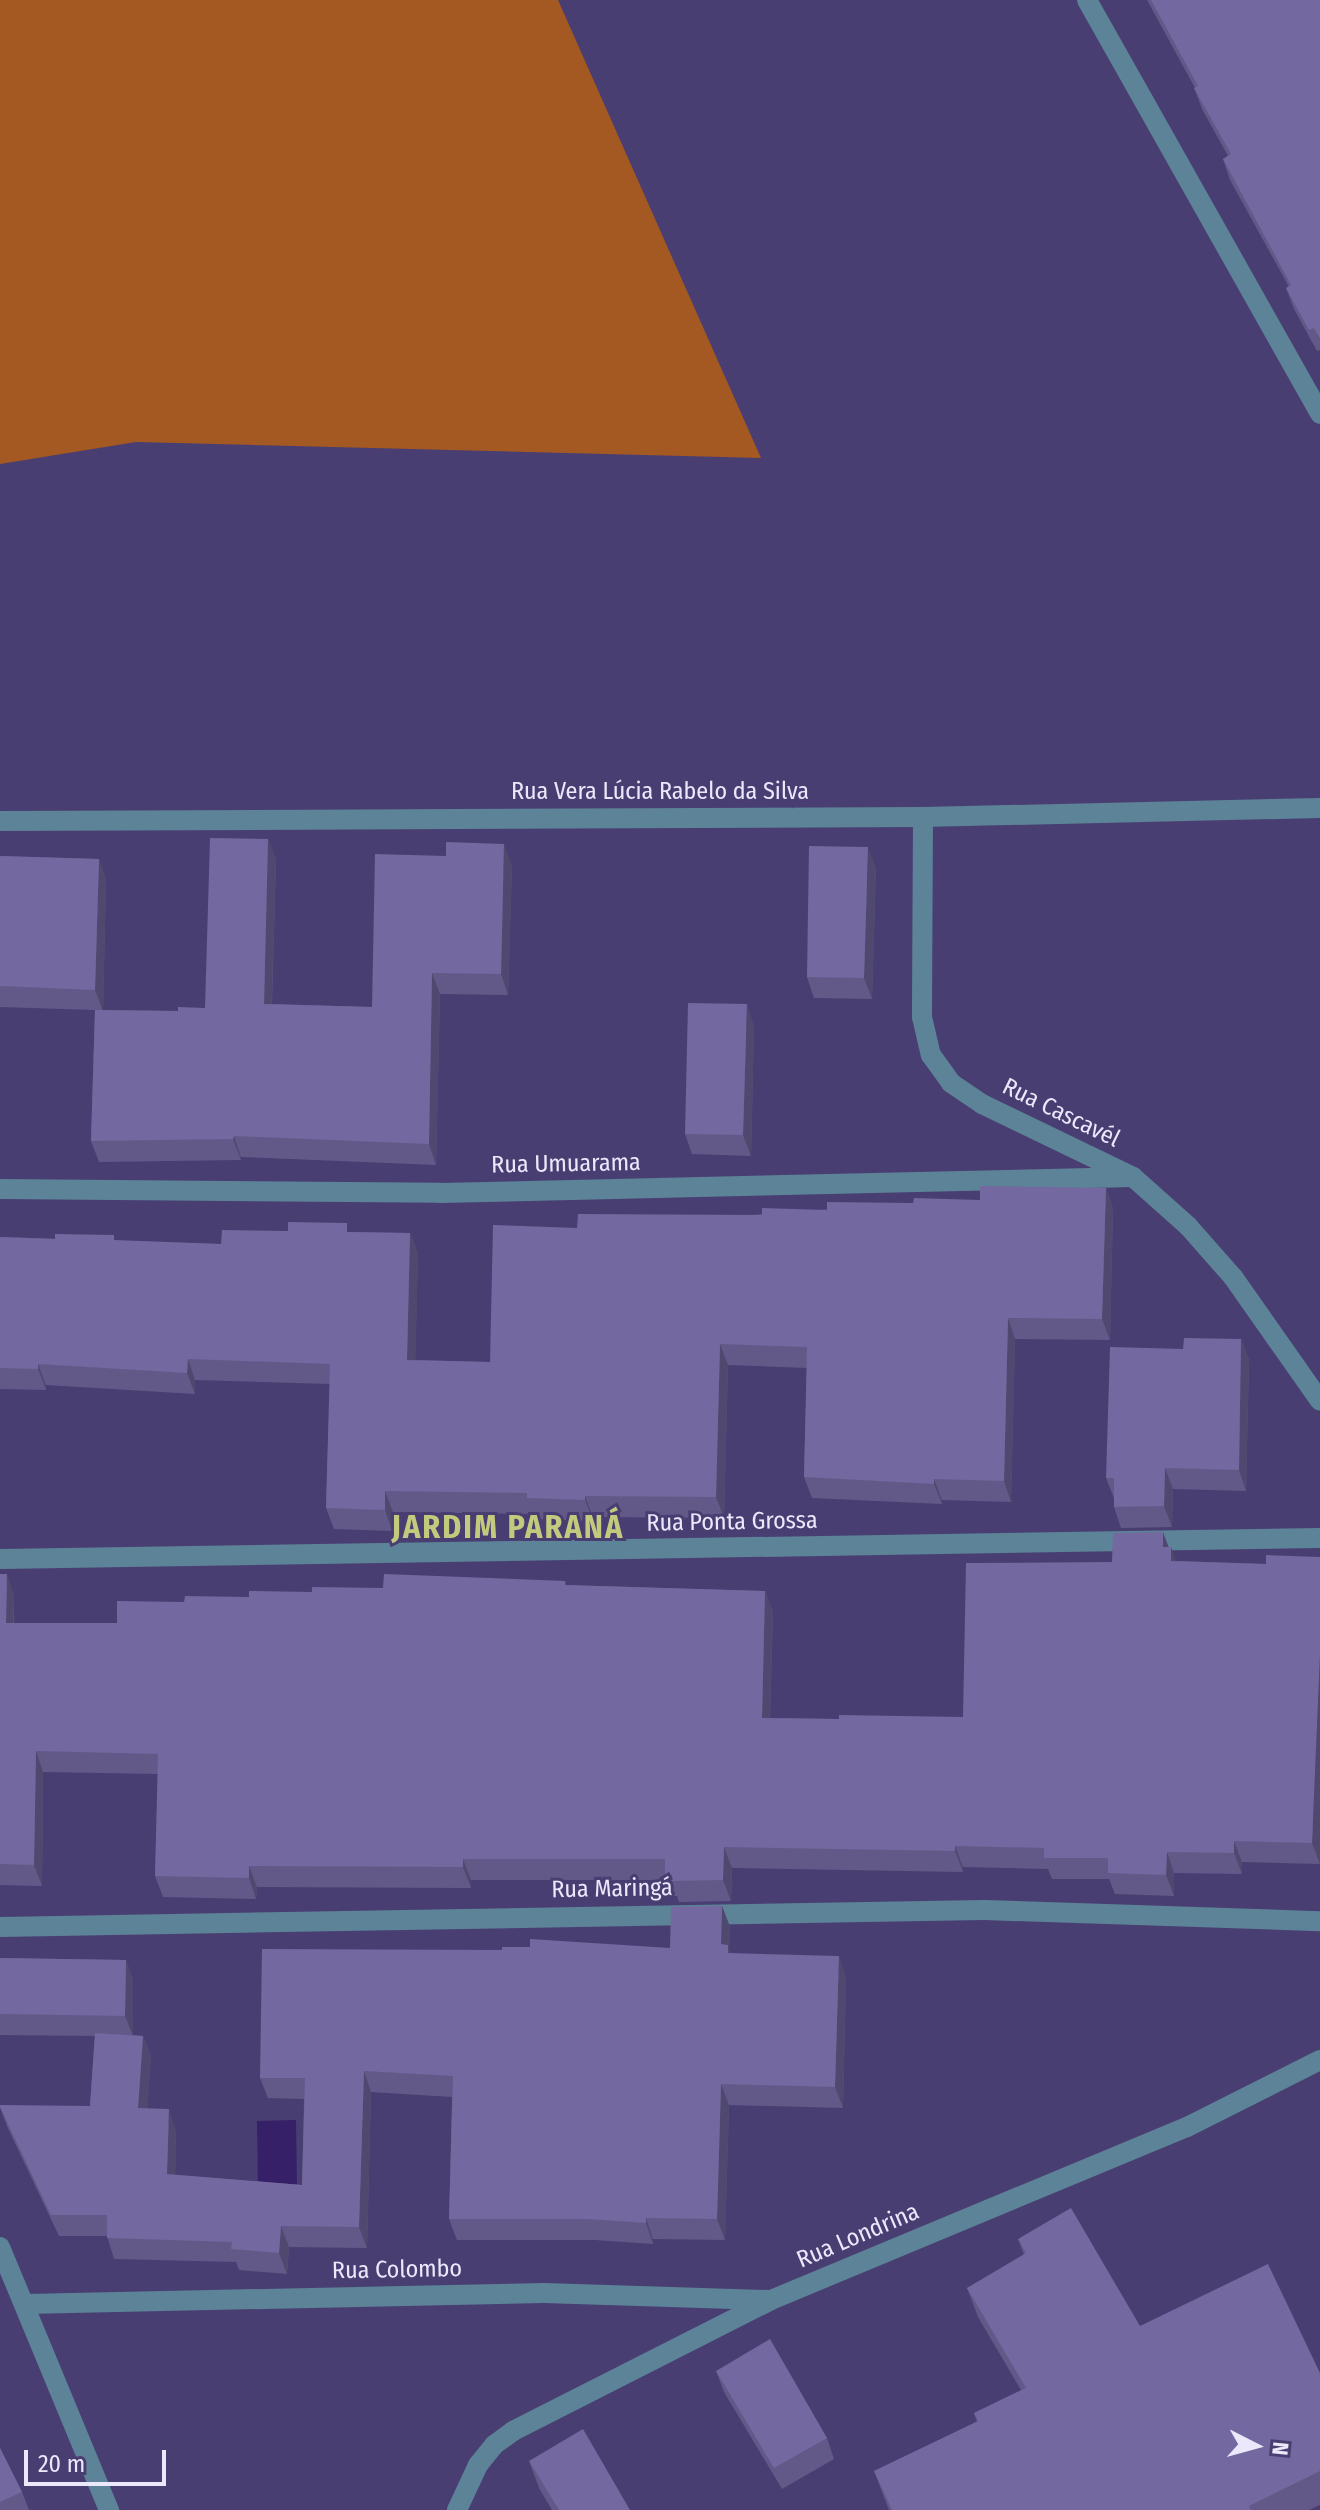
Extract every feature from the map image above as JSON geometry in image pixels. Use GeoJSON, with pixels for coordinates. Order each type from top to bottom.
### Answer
{"type":"FeatureCollection","features":[{"type":"Feature","properties":{"kind":"street"},"geometry":{"type":"LineString","coordinates":[[1087,0],[1320,414]]}},
{"type":"Feature","properties":{"kind":"street","name":"Rua Vera Lúcia Rabelo da Silva"},"geometry":{"type":"LineString","coordinates":[[0,821],[923,817],[1320,808]]}},
{"type":"Feature","properties":{"kind":"street","name":"Rua Cascavél"},"geometry":{"type":"LineString","coordinates":[[923,817],[922,1017],[931,1055],[951,1083],[982,1104],[1133,1177],[1188,1226],[1233,1277],[1320,1401]]}},
{"type":"Feature","properties":{"kind":"street","name":"Rua Umuarama"},"geometry":{"type":"LineString","coordinates":[[0,1189],[440,1193],[1133,1177]]}},
{"type":"Feature","properties":{"kind":"street","name":"Rua Ponta Grossa"},"geometry":{"type":"LineString","coordinates":[[0,1559],[1320,1538]]}},
{"type":"Feature","properties":{"kind":"street","name":"Rua Maringá"},"geometry":{"type":"LineString","coordinates":[[0,1927],[984,1910],[1320,1921]]}},
{"type":"Feature","properties":{"kind":"street","name":"Rua Londrina"},"geometry":{"type":"LineString","coordinates":[[457,2510],[478,2465],[494,2445],[513,2431],[771,2300],[1187,2127],[1320,2060]]}},
{"type":"Feature","properties":{"kind":"street"},"geometry":{"type":"LineString","coordinates":[[0,2247],[109,2510]]}},
{"type":"Feature","properties":{"kind":"street","name":"Rua Colombo"},"geometry":{"type":"LineString","coordinates":[[25,2304],[544,2293],[771,2300]]}},
{"type":"Feature","properties":{"kind":"shaded area"},"geometry":{"type":"Polygon","coordinates":[[[0,0],[558,0],[761,458],[136,442],[0,464],[0,0]]]}},
{"type":"Feature","properties":{"kind":"shaded area"},"geometry":{"type":"Polygon","coordinates":[[[296,2120],[297,2187],[258,2187],[257,2121],[296,2120]]]}},
{"type":"Feature","properties":{"kind":"building"},"geometry":{"type":"Polygon","coordinates":[[[1151,0],[1320,0],[1320,338],[1314,328],[1309,330],[1286,288],[1291,285],[1223,159],[1231,154],[1194,88],[1198,86],[1151,0]]]}},
{"type":"Feature","properties":{"kind":"building"},"geometry":{"type":"Polygon","coordinates":[[[210,838],[268,839],[264,1004],[372,1007],[375,854],[446,856],[446,842],[504,844],[501,974],[432,973],[429,1144],[234,1136],[233,1139],[91,1141],[95,1010],[178,1011],[178,1007],[205,1008],[210,838]]]}},
{"type":"Feature","properties":{"kind":"building"},"geometry":{"type":"Polygon","coordinates":[[[809,846],[868,847],[864,978],[807,977],[809,846]]]}},
{"type":"Feature","properties":{"kind":"building"},"geometry":{"type":"Polygon","coordinates":[[[0,856],[99,859],[95,990],[0,986],[0,856]]]}},
{"type":"Feature","properties":{"kind":"building"},"geometry":{"type":"Polygon","coordinates":[[[688,1003],[747,1004],[743,1135],[685,1134],[688,1003]]]}},
{"type":"Feature","properties":{"kind":"building"},"geometry":{"type":"Polygon","coordinates":[[[980,1186],[1106,1188],[1102,1319],[1008,1318],[1004,1481],[934,1479],[934,1484],[804,1477],[807,1347],[720,1344],[716,1497],[585,1496],[585,1500],[527,1498],[527,1493],[385,1491],[385,1510],[326,1508],[330,1364],[188,1359],[187,1373],[38,1364],[38,1369],[0,1368],[0,1237],[55,1239],[55,1234],[114,1235],[114,1240],[221,1244],[222,1230],[288,1231],[288,1222],[347,1223],[347,1232],[410,1233],[407,1360],[490,1362],[493,1225],[577,1228],[578,1214],[762,1215],[762,1208],[827,1210],[827,1202],[913,1203],[914,1198],[980,1200],[980,1186]]]}},
{"type":"Feature","properties":{"kind":"building"},"geometry":{"type":"Polygon","coordinates":[[[1184,1338],[1241,1339],[1239,1470],[1165,1468],[1164,1506],[1114,1507],[1114,1478],[1106,1478],[1110,1347],[1183,1349],[1184,1338]]]}},
{"type":"Feature","properties":{"kind":"building"},"geometry":{"type":"Polygon","coordinates":[[[1163,1532],[1163,1547],[1171,1547],[1171,1561],[1266,1564],[1266,1555],[1320,1557],[1320,1655],[1312,1843],[1234,1841],[1234,1853],[1167,1852],[1166,1875],[1108,1873],[1108,1858],[1044,1858],[1044,1848],[955,1846],[955,1851],[724,1847],[723,1880],[672,1881],[672,1875],[665,1875],[665,1859],[463,1859],[463,1867],[249,1866],[249,1878],[155,1876],[158,1754],[36,1751],[34,1865],[0,1864],[0,1574],[7,1574],[6,1623],[117,1623],[117,1601],[184,1602],[185,1596],[249,1597],[249,1591],[312,1592],[312,1587],[383,1588],[384,1574],[565,1581],[565,1585],[765,1591],[762,1718],[839,1719],[839,1715],[963,1717],[966,1563],[1112,1562],[1113,1533],[1163,1532]]]}},
{"type":"Feature","properties":{"kind":"building"},"geometry":{"type":"Polygon","coordinates":[[[722,1906],[721,1944],[728,1945],[728,1953],[839,1956],[835,2087],[721,2084],[717,2219],[646,2218],[646,2223],[587,2219],[449,2219],[453,2076],[364,2071],[359,2227],[281,2226],[279,2253],[231,2249],[232,2242],[107,2238],[107,2215],[51,2215],[0,2107],[90,2106],[95,2033],[143,2036],[138,2108],[169,2109],[167,2174],[302,2185],[305,2078],[260,2078],[262,1949],[502,1950],[502,1947],[530,1947],[530,1939],[670,1948],[671,1907],[722,1906]]]}},
{"type":"Feature","properties":{"kind":"building"},"geometry":{"type":"Polygon","coordinates":[[[0,1958],[126,1960],[125,2016],[0,2014],[0,1958]]]}},
{"type":"Feature","properties":{"kind":"building"},"geometry":{"type":"Polygon","coordinates":[[[1071,2208],[1140,2326],[1268,2264],[1320,2373],[1320,2471],[1249,2506],[1251,2510],[892,2510],[874,2471],[978,2421],[974,2413],[1026,2388],[967,2288],[1026,2253],[1018,2239],[1071,2208]]]}},
{"type":"Feature","properties":{"kind":"building"},"geometry":{"type":"Polygon","coordinates":[[[770,2339],[827,2438],[774,2468],[716,2371],[770,2339]]]}},
{"type":"Feature","properties":{"kind":"building"},"geometry":{"type":"Polygon","coordinates":[[[583,2429],[630,2510],[559,2510],[529,2461],[583,2429]]]}},
{"type":"Feature","properties":{"kind":"building"},"geometry":{"type":"Polygon","coordinates":[[[0,2448],[22,2492],[0,2502],[0,2448]]]}},
{"type":"Feature","properties":{"kind":"district","name":"JARDIM PARANÁ"},"geometry":{"type":"Point","coordinates":[508,1527]}}]}
